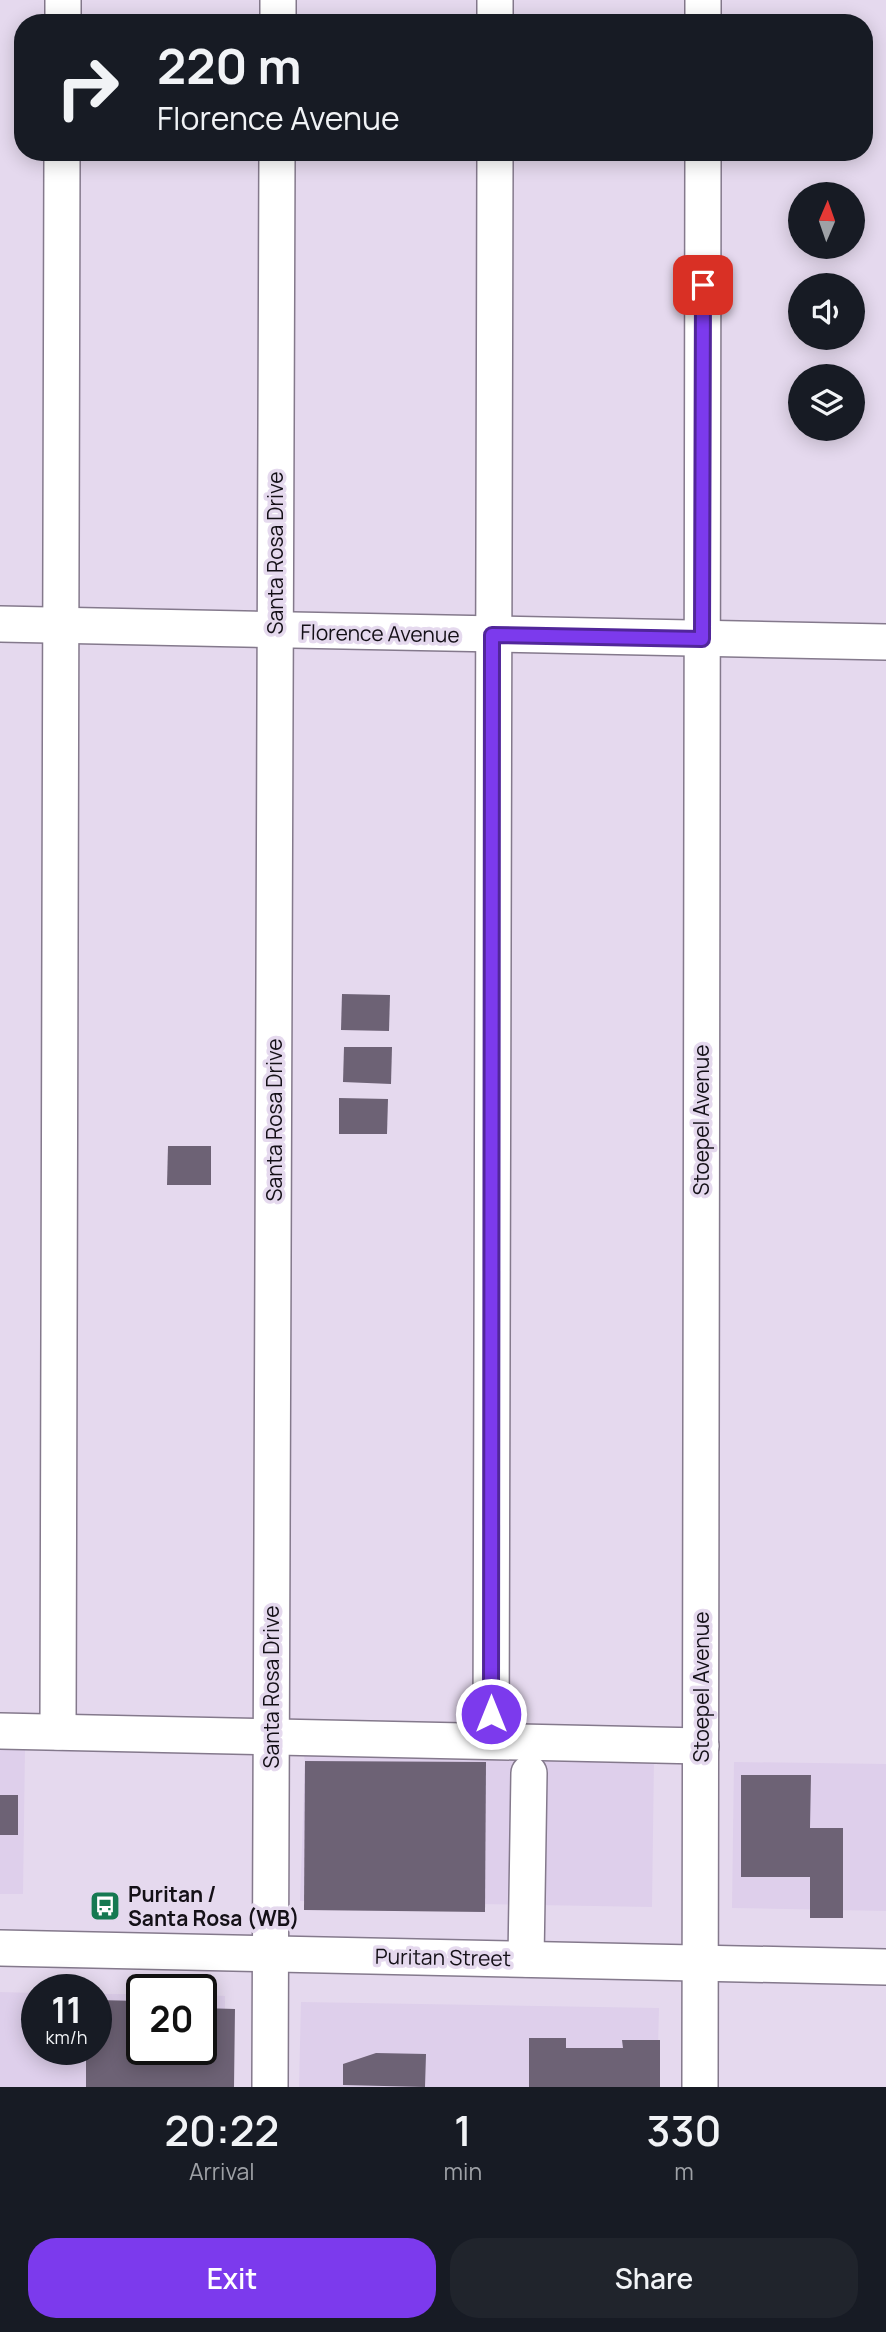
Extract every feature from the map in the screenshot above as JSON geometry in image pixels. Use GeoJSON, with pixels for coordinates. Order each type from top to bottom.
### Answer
{"type":"FeatureCollection","features":[{"type":"Feature","properties":{"kind":"street"},"geometry":{"type":"LineString","coordinates":[[58,1731],[62,161]]}},
{"type":"Feature","properties":{"kind":"street","name":"Santa Rosa Drive"},"geometry":{"type":"LineString","coordinates":[[270,2087],[277,161]]}},
{"type":"Feature","properties":{"kind":"street"},"geometry":{"type":"LineString","coordinates":[[491,1741],[495,161]]}},
{"type":"Feature","properties":{"kind":"street","name":"Stoepel Avenue"},"geometry":{"type":"LineString","coordinates":[[699,2087],[703,161]]}},
{"type":"Feature","properties":{"kind":"street","name":"Florence Avenue"},"geometry":{"type":"LineString","coordinates":[[0,624],[886,642]]}},
{"type":"Feature","properties":{"kind":"street"},"geometry":{"type":"LineString","coordinates":[[0,1731],[701,1746]]}},
{"type":"Feature","properties":{"kind":"street"},"geometry":{"type":"LineString","coordinates":[[526,1959],[529,1773]]}},
{"type":"Feature","properties":{"kind":"street","name":"Puritan Street"},"geometry":{"type":"LineString","coordinates":[[0,1948],[886,1967]]}},
{"type":"Feature","properties":{"kind":"shaded area"},"geometry":{"type":"Polygon","coordinates":[[[0,1747],[25,1748],[23,1894],[0,1894],[0,1747]]]}},
{"type":"Feature","properties":{"kind":"shaded area"},"geometry":{"type":"Polygon","coordinates":[[[303,1751],[654,1758],[652,1907],[300,1901],[305,1761],[303,1751]]]}},
{"type":"Feature","properties":{"kind":"shaded area"},"geometry":{"type":"Polygon","coordinates":[[[734,1762],[886,1764],[886,1911],[732,1908],[734,1762]]]}},
{"type":"Feature","properties":{"kind":"shaded area"},"geometry":{"type":"Polygon","coordinates":[[[0,1992],[21,1993],[21,2065],[112,2065],[112,1994],[126,1994],[126,2065],[217,2065],[217,1996],[225,1996],[224,2087],[0,2087],[0,1992]]]}},
{"type":"Feature","properties":{"kind":"shaded area"},"geometry":{"type":"Polygon","coordinates":[[[301,2002],[659,2008],[657,2087],[299,2087],[301,2002]]]}},
{"type":"Feature","properties":{"kind":"building"},"geometry":{"type":"Polygon","coordinates":[[[342,994],[390,995],[389,1031],[341,1030],[342,994]]]}},
{"type":"Feature","properties":{"kind":"building"},"geometry":{"type":"Polygon","coordinates":[[[344,1047],[392,1047],[391,1084],[343,1082],[344,1047]]]}},
{"type":"Feature","properties":{"kind":"building"},"geometry":{"type":"Polygon","coordinates":[[[339,1098],[388,1099],[387,1134],[339,1134],[339,1098]]]}},
{"type":"Feature","properties":{"kind":"building"},"geometry":{"type":"Polygon","coordinates":[[[168,1146],[211,1146],[211,1185],[167,1185],[168,1146]]]}},
{"type":"Feature","properties":{"kind":"building"},"geometry":{"type":"Polygon","coordinates":[[[305,1761],[486,1762],[485,1912],[304,1910],[305,1761]]]}},
{"type":"Feature","properties":{"kind":"building"},"geometry":{"type":"Polygon","coordinates":[[[741,1775],[811,1775],[810,1828],[843,1828],[843,1918],[810,1918],[810,1877],[741,1877],[741,1775]]]}},
{"type":"Feature","properties":{"kind":"building"},"geometry":{"type":"Polygon","coordinates":[[[0,1795],[18,1795],[18,1835],[0,1835],[0,1795]]]}},
{"type":"Feature","properties":{"kind":"building"},"geometry":{"type":"Polygon","coordinates":[[[112,2000],[126,2001],[126,2065],[217,2065],[217,2008],[235,2009],[234,2087],[86,2087],[86,2065],[112,2065],[112,2000]]]}},
{"type":"Feature","properties":{"kind":"building"},"geometry":{"type":"Polygon","coordinates":[[[529,2038],[566,2038],[566,2048],[623,2048],[622,2040],[660,2040],[660,2087],[529,2087],[529,2038]]]}},
{"type":"Feature","properties":{"kind":"building"},"geometry":{"type":"Polygon","coordinates":[[[376,2053],[426,2054],[425,2087],[343,2085],[343,2064],[376,2053]]]}},
{"type":"Feature","properties":{"kind":"place","name":"Puritan / Santa Rosa (WB)"},"geometry":{"type":"Point","coordinates":[105,1906]}},
{"type":"Feature","properties":{"kind":"route"},"geometry":{"type":"LineString","coordinates":[[491,1714],[492,635],[702,639],[703,285]]}}]}
